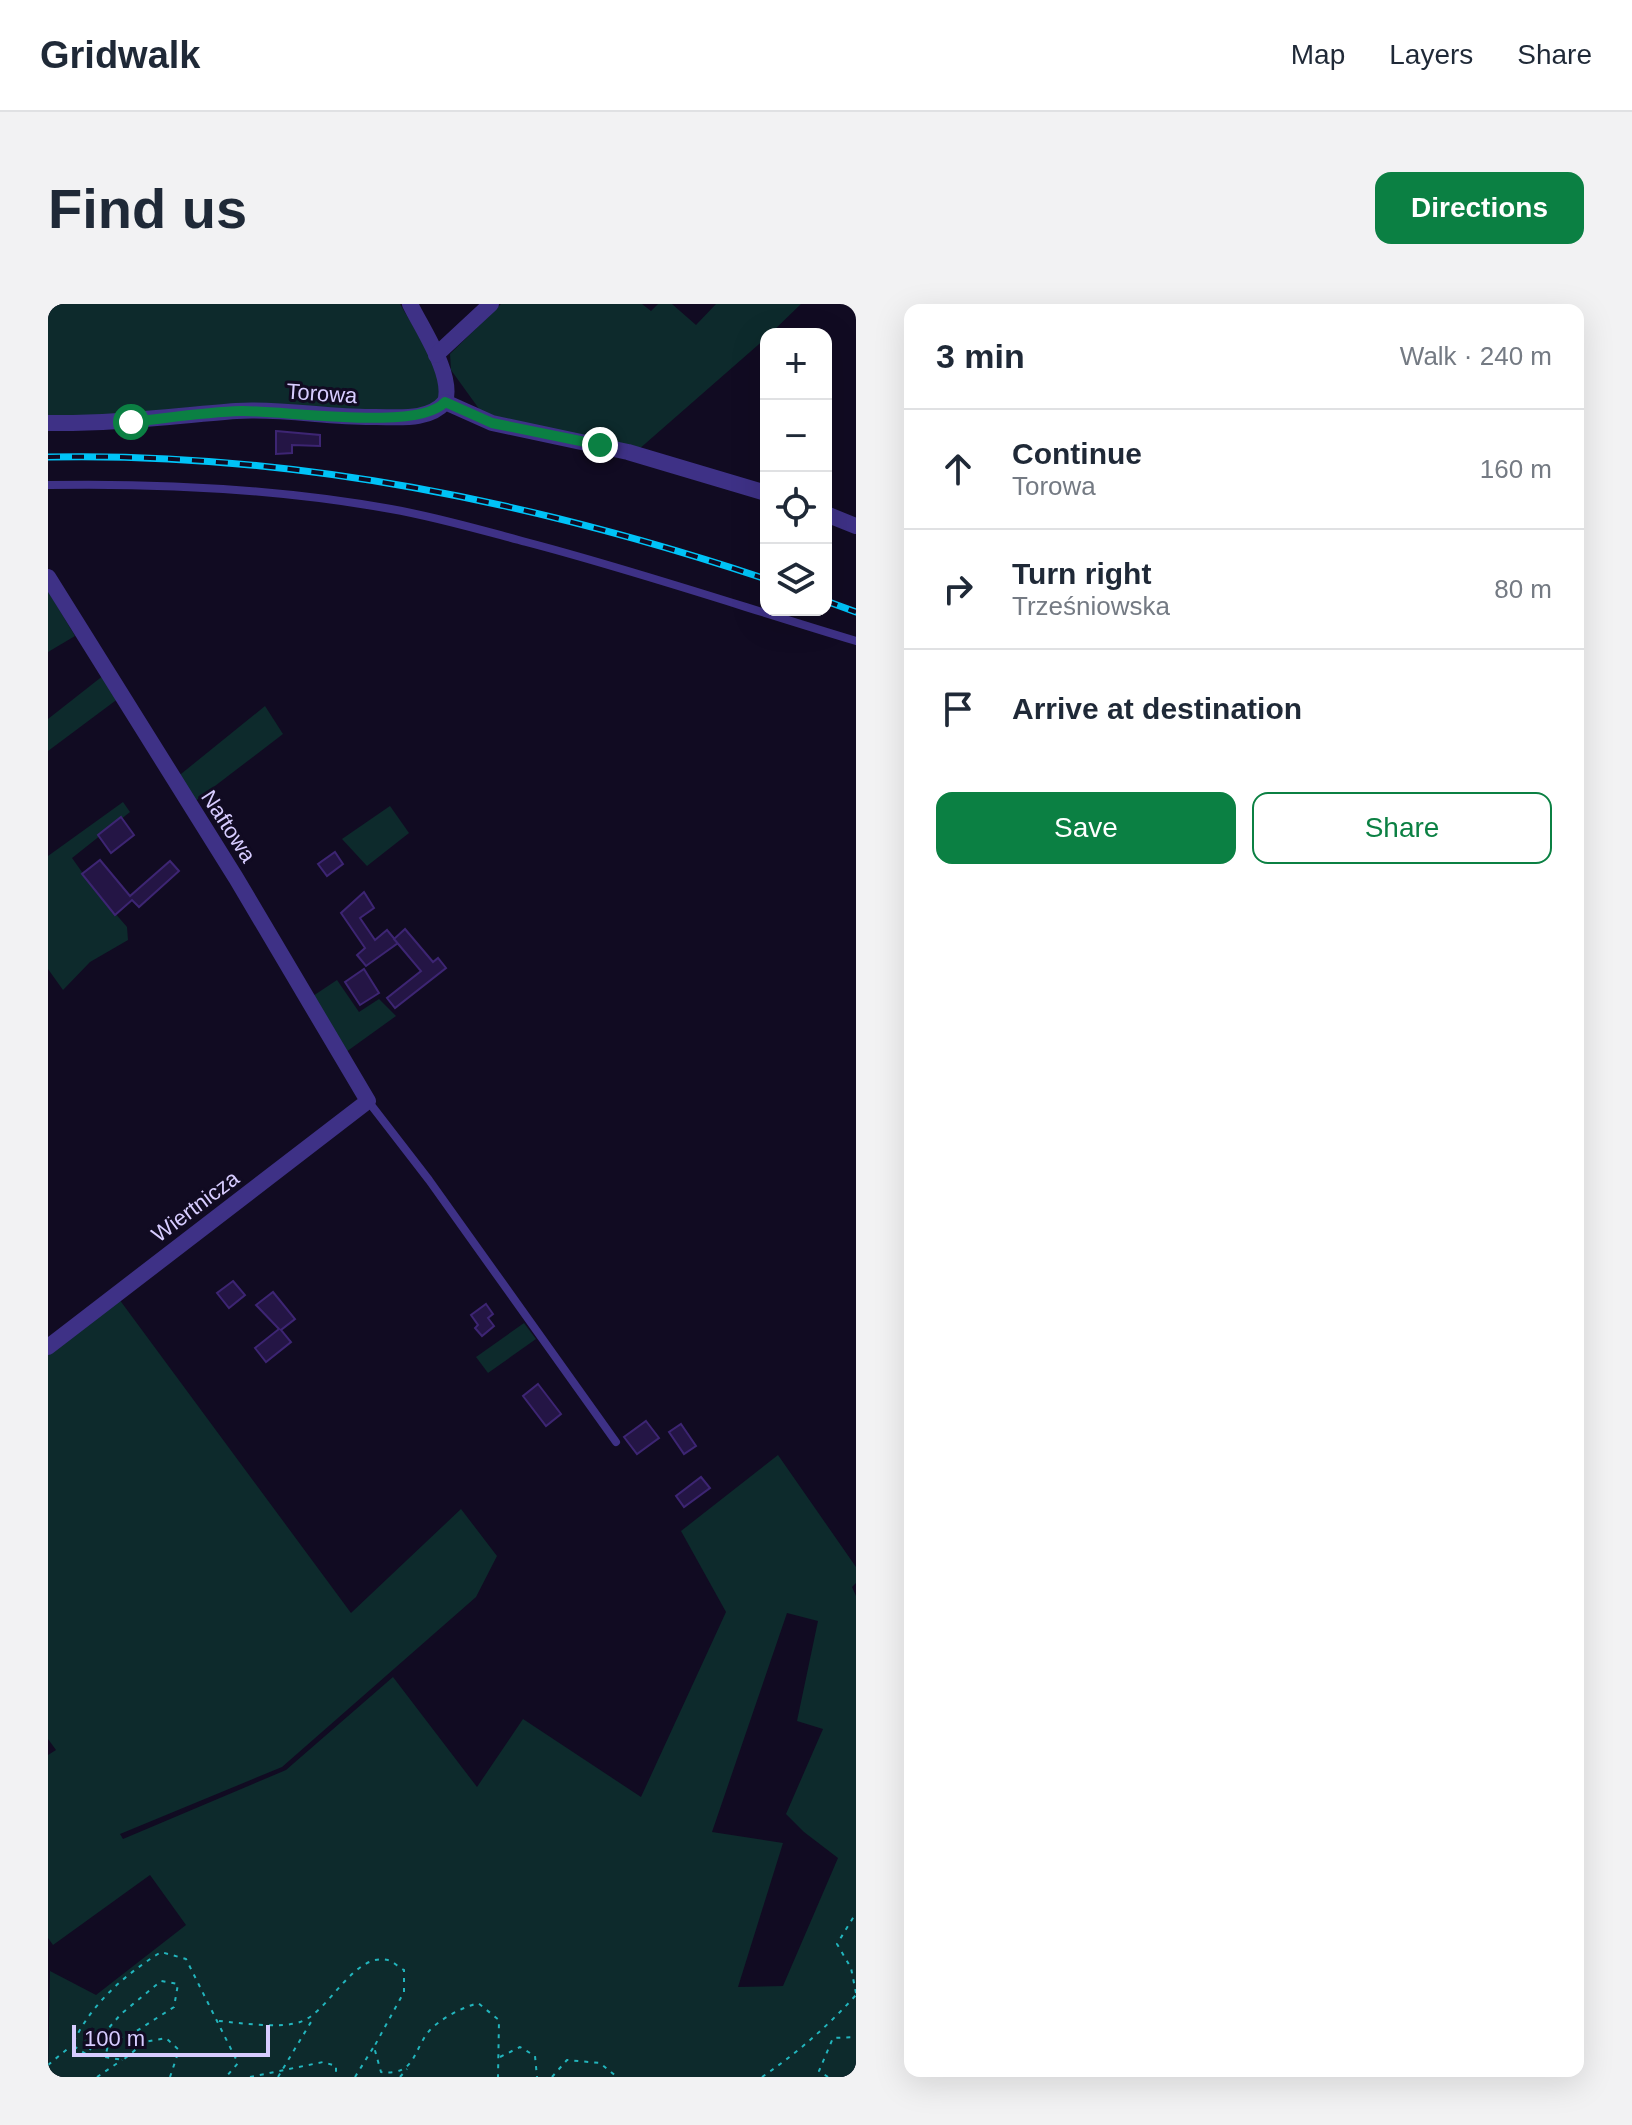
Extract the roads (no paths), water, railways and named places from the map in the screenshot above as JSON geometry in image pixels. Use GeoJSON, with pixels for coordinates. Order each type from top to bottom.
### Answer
{"type":"FeatureCollection","features":[{"type":"Feature","properties":{"kind":"street"},"geometry":{"type":"LineString","coordinates":[[410,304],[447,384],[445,402],[492,423],[628,452],[760,491]]}},
{"type":"Feature","properties":{"kind":"street"},"geometry":{"type":"LineString","coordinates":[[436,355],[491,304]]}},
{"type":"Feature","properties":{"kind":"street","name":"Torowa"},"geometry":{"type":"LineString","coordinates":[[48,423],[131,422],[238,411],[412,417],[439,409],[445,402]]}},
{"type":"Feature","properties":{"kind":"street"},"geometry":{"type":"LineString","coordinates":[[832,516],[856,526]]}},
{"type":"Feature","properties":{"kind":"street","name":"Naftowa"},"geometry":{"type":"LineString","coordinates":[[48,577],[236,878],[368,1101]]}},
{"type":"Feature","properties":{"kind":"street","name":"Wiertnicza"},"geometry":{"type":"LineString","coordinates":[[48,1347],[368,1101]]}},
{"type":"Feature","properties":{"kind":"lane"},"geometry":{"type":"LineString","coordinates":[[48,485],[168,485],[256,491],[392,509],[616,566],[856,641]]}},
{"type":"Feature","properties":{"kind":"lane"},"geometry":{"type":"LineString","coordinates":[[368,1101],[429,1180],[616,1442]]}},
{"type":"Feature","properties":{"kind":"railway"},"geometry":{"type":"LineString","coordinates":[[48,457],[231,463],[412,487],[590,527],[760,577]]}},
{"type":"Feature","properties":{"kind":"railway"},"geometry":{"type":"LineString","coordinates":[[832,603],[856,612]]}}]}
